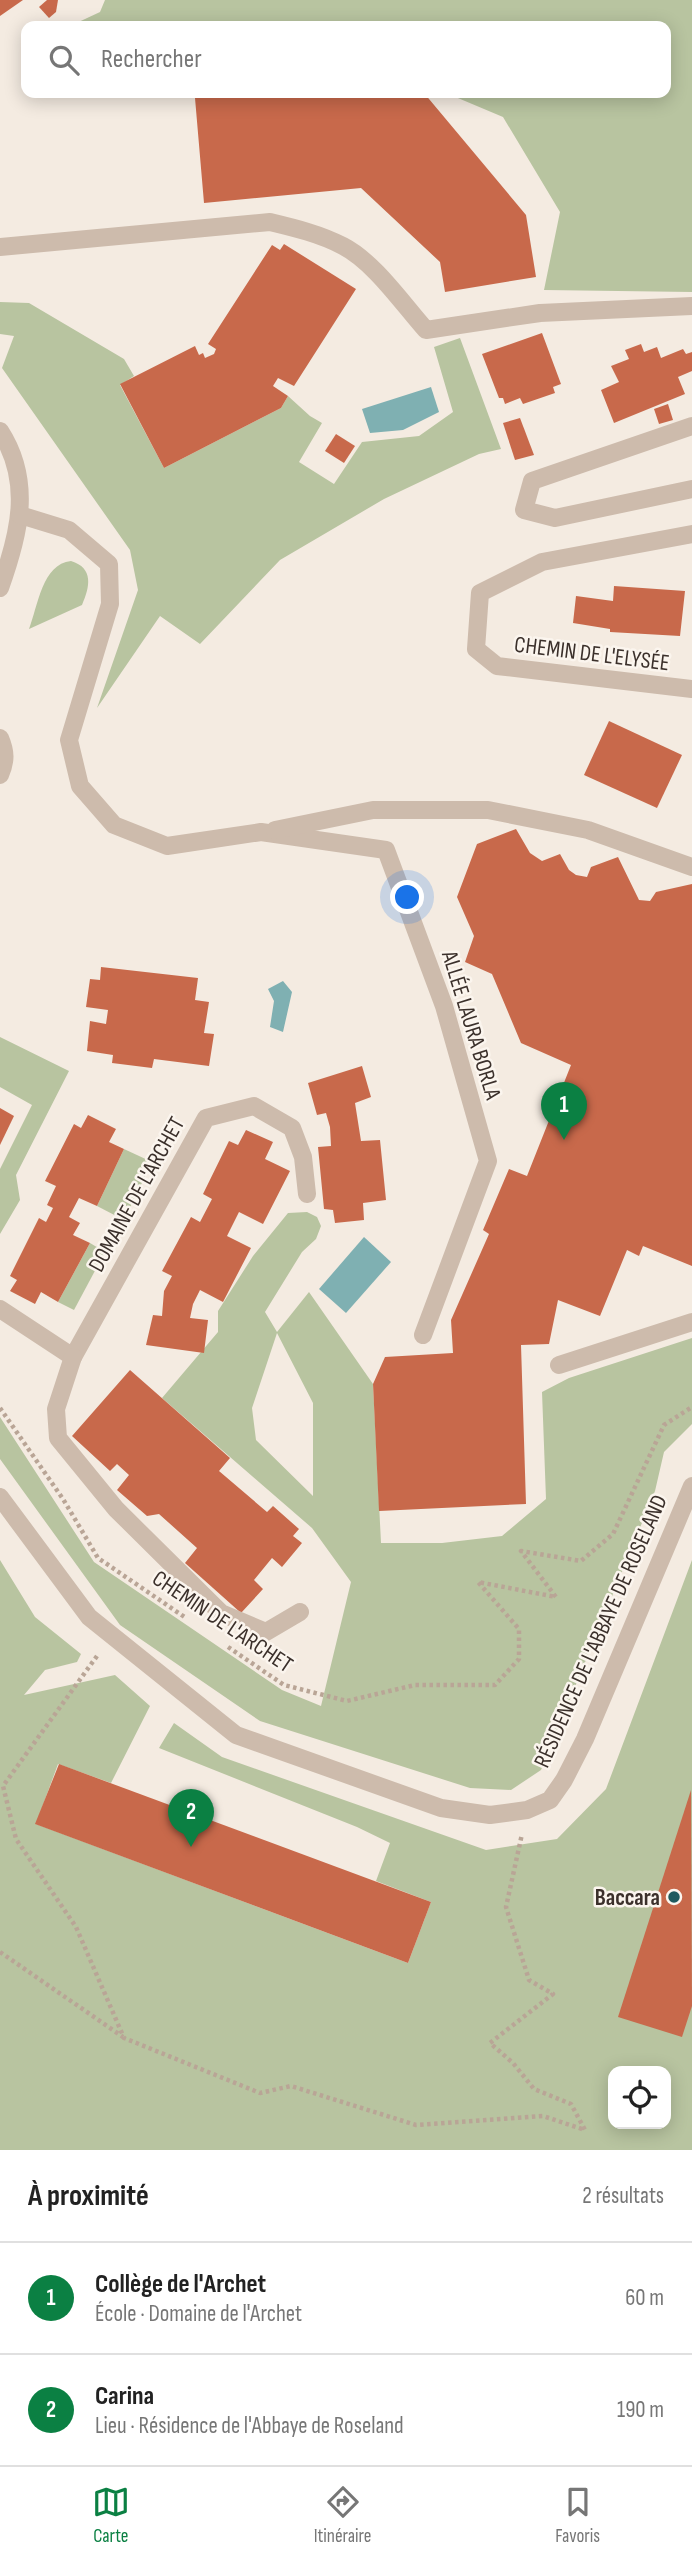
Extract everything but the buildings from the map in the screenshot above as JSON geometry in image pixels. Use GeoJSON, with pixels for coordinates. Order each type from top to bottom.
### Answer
{"type":"FeatureCollection","features":[{"type":"Feature","properties":{"kind":"street"},"geometry":{"type":"LineString","coordinates":[[0,247],[270,222],[313,233],[344,246],[366,262],[426,330],[540,313],[692,306]]}},
{"type":"Feature","properties":{"kind":"street"},"geometry":{"type":"LineString","coordinates":[[692,426],[532,481],[524,510],[555,518],[692,489]]}},
{"type":"Feature","properties":{"kind":"street"},"geometry":{"type":"LineString","coordinates":[[0,431],[15,461],[20,515],[15,547],[0,587]]}},
{"type":"Feature","properties":{"kind":"street","name":"ALLÉE LAURA BORLA"},"geometry":{"type":"LineString","coordinates":[[20,515],[69,530],[109,564],[110,604],[69,740],[80,786],[114,825],[167,846],[261,832],[373,810],[488,810],[588,830],[692,867]]}},
{"type":"Feature","properties":{"kind":"street","name":"CHEMIN DE L'ELYSÉE"},"geometry":{"type":"LineString","coordinates":[[692,534],[542,562],[480,593],[476,649],[497,666],[692,689]]}},
{"type":"Feature","properties":{"kind":"street"},"geometry":{"type":"LineString","coordinates":[[0,737],[5,749],[5,762],[0,775]]}},
{"type":"Feature","properties":{"kind":"street","name":"ALLÉE LAURA BORLA"},"geometry":{"type":"LineString","coordinates":[[261,832],[386,850],[444,1006],[488,1161],[423,1335]]}},
{"type":"Feature","properties":{"kind":"street","name":"DOMAINE DE L'ARCHET"},"geometry":{"type":"LineString","coordinates":[[300,1612],[266,1632],[221,1613],[116,1509],[58,1438],[56,1409],[73,1357],[206,1118],[254,1106],[292,1128],[303,1157],[307,1194]]}},
{"type":"Feature","properties":{"kind":"street"},"geometry":{"type":"LineString","coordinates":[[0,1309],[73,1357]]}},
{"type":"Feature","properties":{"kind":"street"},"geometry":{"type":"LineString","coordinates":[[559,1365],[692,1322]]}},
{"type":"Feature","properties":{"kind":"street","name":"RÉSIDENCE DE L'ABBAYE DE ROSELAND"},"geometry":{"type":"LineString","coordinates":[[0,1497],[89,1617],[236,1735],[441,1808],[490,1815],[527,1810],[550,1800],[564,1780],[692,1486]]}},
{"type":"Feature","properties":{"kind":"path","name":"CHEMIN DE L'ARCHET"},"geometry":{"type":"LineString","coordinates":[[0,1408],[63,1499],[98,1558],[197,1625]]}},
{"type":"Feature","properties":{"kind":"path","name":"CHEMIN DE L'ARCHET"},"geometry":{"type":"LineString","coordinates":[[218,1640],[284,1685],[346,1701],[415,1685],[495,1685],[519,1659],[519,1629],[478,1582],[556,1597],[521,1551],[581,1561],[605,1541],[613,1534],[664,1425],[692,1408]]}},
{"type":"Feature","properties":{"kind":"path"},"geometry":{"type":"LineString","coordinates":[[111,1636],[3,1786],[16,1839],[76,1927],[124,2038]]}},
{"type":"Feature","properties":{"kind":"path"},"geometry":{"type":"LineString","coordinates":[[0,1952],[124,2038],[260,2093],[291,2086],[416,2125],[543,2116],[585,2130],[571,2104],[534,2089],[513,2063],[490,2043],[552,1994],[529,1980],[506,1907],[527,1810]]}},
{"type":"Feature","properties":{"kind":"green space"},"geometry":{"type":"Polygon","coordinates":[[[105,0],[692,0],[692,292],[544,290],[560,212],[503,117],[458,98],[671,98],[671,21],[81,21],[100,12],[105,0]]]}},
{"type":"Feature","properties":{"kind":"green space"},"geometry":{"type":"Polygon","coordinates":[[[0,302],[29,303],[124,359],[134,376],[120,385],[164,468],[281,408],[288,396],[322,423],[299,462],[334,484],[362,442],[419,436],[453,412],[434,347],[460,338],[501,449],[479,454],[384,499],[280,560],[200,644],[160,616],[97,708],[138,590],[130,550],[2,368],[14,336],[0,334],[0,302]]]}},
{"type":"Feature","properties":{"kind":"green space"},"geometry":{"type":"Polygon","coordinates":[[[71,561],[84,568],[87,573],[87,592],[82,605],[29,629],[47,578],[61,564],[71,561]]]}},
{"type":"Feature","properties":{"kind":"green space"},"geometry":{"type":"Polygon","coordinates":[[[0,1037],[69,1071],[16,1175],[20,1200],[0,1234],[0,1169],[32,1105],[0,1087],[0,1037]]]}},
{"type":"Feature","properties":{"kind":"green space"},"geometry":{"type":"Polygon","coordinates":[[[124,1149],[152,1162],[124,1220],[97,1206],[124,1149]]]}},
{"type":"Feature","properties":{"kind":"green space"},"geometry":{"type":"Polygon","coordinates":[[[307,1212],[317,1217],[321,1226],[316,1239],[302,1252],[265,1312],[277,1332],[309,1292],[373,1384],[381,1543],[442,1543],[502,1536],[546,1499],[542,1392],[569,1378],[692,1338],[692,1424],[664,1452],[655,1491],[541,1770],[511,1790],[470,1788],[260,1721],[120,1625],[0,1459],[0,1417],[94,1562],[282,1690],[321,1706],[351,1582],[312,1528],[162,1398],[218,1332],[218,1311],[253,1256],[288,1213],[307,1212]],[[277,1333],[252,1408],[256,1440],[313,1496],[313,1403],[277,1333]]]}},
{"type":"Feature","properties":{"kind":"green space"},"geometry":{"type":"Polygon","coordinates":[[[90,1243],[105,1252],[74,1310],[58,1302],[90,1243]]]}},
{"type":"Feature","properties":{"kind":"green space"},"geometry":{"type":"Polygon","coordinates":[[[0,1560],[35,1617],[81,1654],[77,1662],[45,1670],[24,1695],[115,1675],[150,1706],[111,1783],[58,1764],[36,1824],[408,1963],[431,1902],[376,1881],[390,1843],[357,1827],[159,1748],[174,1723],[222,1757],[486,1850],[557,1839],[606,1789],[692,1560],[692,2150],[0,2150],[0,1560]]]}},
{"type":"Feature","properties":{"kind":"water"},"geometry":{"type":"Polygon","coordinates":[[[431,387],[439,412],[403,430],[370,433],[362,409],[431,387]]]}},
{"type":"Feature","properties":{"kind":"water"},"geometry":{"type":"Polygon","coordinates":[[[283,981],[292,992],[283,1032],[270,1027],[274,1001],[268,989],[283,981]]]}},
{"type":"Feature","properties":{"kind":"water"},"geometry":{"type":"Polygon","coordinates":[[[364,1237],[391,1262],[346,1313],[319,1289],[364,1237]]]}},
{"type":"Feature","properties":{"kind":"place","name":"Collège de l'Archet"},"geometry":{"type":"Point","coordinates":[564,1140]}},
{"type":"Feature","properties":{"kind":"place","name":"Carina"},"geometry":{"type":"Point","coordinates":[191,1847]}},
{"type":"Feature","properties":{"kind":"place","name":"Baccara"},"geometry":{"type":"Point","coordinates":[674,1897]}}]}
